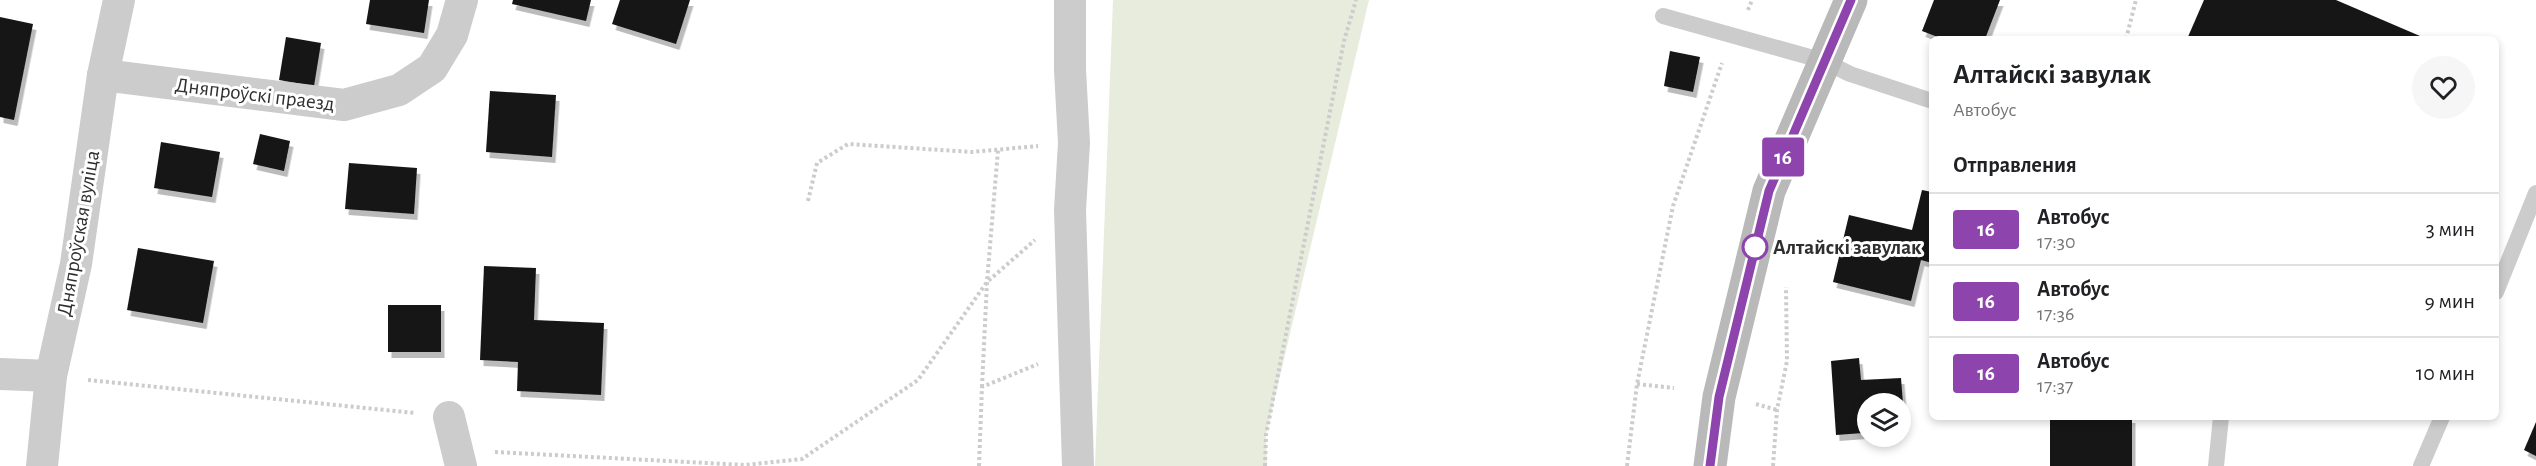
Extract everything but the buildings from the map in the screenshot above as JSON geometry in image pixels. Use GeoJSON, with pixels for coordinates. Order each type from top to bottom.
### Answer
{"type":"FeatureCollection","features":[{"type":"Feature","properties":{"kind":"main road"},"geometry":{"type":"LineString","coordinates":[[1710,466],[1719,397],[1769,191],[1824,62],[1846,2]]}},
{"type":"Feature","properties":{"kind":"street","name":"Дняпроўская вуліца"},"geometry":{"type":"LineString","coordinates":[[42,466],[51,376],[76,264],[103,75],[119,0]]}},
{"type":"Feature","properties":{"kind":"street","name":"Дняпроўскі праезд"},"geometry":{"type":"LineString","coordinates":[[103,75],[344,105],[399,90],[432,68],[452,35],[462,0]]}},
{"type":"Feature","properties":{"kind":"street"},"geometry":{"type":"LineString","coordinates":[[1070,0],[1070,70],[1074,143],[1070,210],[1078,466]]}},
{"type":"Feature","properties":{"kind":"street"},"geometry":{"type":"LineString","coordinates":[[0,374],[51,376]]}},
{"type":"Feature","properties":{"kind":"street"},"geometry":{"type":"LineString","coordinates":[[449,417],[460,458]]}},
{"type":"Feature","properties":{"kind":"lane"},"geometry":{"type":"LineString","coordinates":[[1663,16],[1824,62],[1850,74],[1929,100]]}},
{"type":"Feature","properties":{"kind":"lane"},"geometry":{"type":"LineString","coordinates":[[2499,285],[2536,194]]}},
{"type":"Feature","properties":{"kind":"lane"},"geometry":{"type":"LineString","coordinates":[[2216,466],[2221,420]]}},
{"type":"Feature","properties":{"kind":"lane"},"geometry":{"type":"LineString","coordinates":[[2421,466],[2441,420]]}},
{"type":"Feature","properties":{"kind":"path"},"geometry":{"type":"LineString","coordinates":[[1265,466],[1269,424],[1344,41],[1356,0]]}},
{"type":"Feature","properties":{"kind":"path"},"geometry":{"type":"LineString","coordinates":[[1627,466],[1637,384],[1673,206],[1720,67],[1737,36],[1752,0]]}},
{"type":"Feature","properties":{"kind":"path"},"geometry":{"type":"LineString","coordinates":[[2127,36],[2136,0]]}},
{"type":"Feature","properties":{"kind":"path"},"geometry":{"type":"LineString","coordinates":[[807,201],[817,163],[848,144],[972,152],[1074,143]]}},
{"type":"Feature","properties":{"kind":"path"},"geometry":{"type":"LineString","coordinates":[[978,466],[987,282],[998,150]]}},
{"type":"Feature","properties":{"kind":"path"},"geometry":{"type":"LineString","coordinates":[[460,458],[745,465],[802,459],[918,380],[987,282],[1070,210]]}},
{"type":"Feature","properties":{"kind":"path"},"geometry":{"type":"LineString","coordinates":[[1773,466],[1777,410],[1787,361],[1786,279]]}},
{"type":"Feature","properties":{"kind":"path"},"geometry":{"type":"LineString","coordinates":[[982,387],[1074,348]]}},
{"type":"Feature","properties":{"kind":"path"},"geometry":{"type":"LineString","coordinates":[[51,376],[449,417]]}},
{"type":"Feature","properties":{"kind":"path"},"geometry":{"type":"LineString","coordinates":[[1637,384],[1674,388]]}},
{"type":"Feature","properties":{"kind":"path"},"geometry":{"type":"LineString","coordinates":[[1756,404],[1777,410]]}},
{"type":"Feature","properties":{"kind":"shaded area"},"geometry":{"type":"Polygon","coordinates":[[[1113,0],[1369,0],[1266,435],[1267,466],[1095,466],[1113,0]]]}},
{"type":"Feature","properties":{"kind":"bus line","name":"16"},"geometry":{"type":"LineString","coordinates":[[1710,466],[1719,397],[1769,191],[1851,0]]}},
{"type":"Feature","properties":{"kind":"place","name":"Алтайскі завулак"},"geometry":{"type":"Point","coordinates":[1755,247]}}]}
